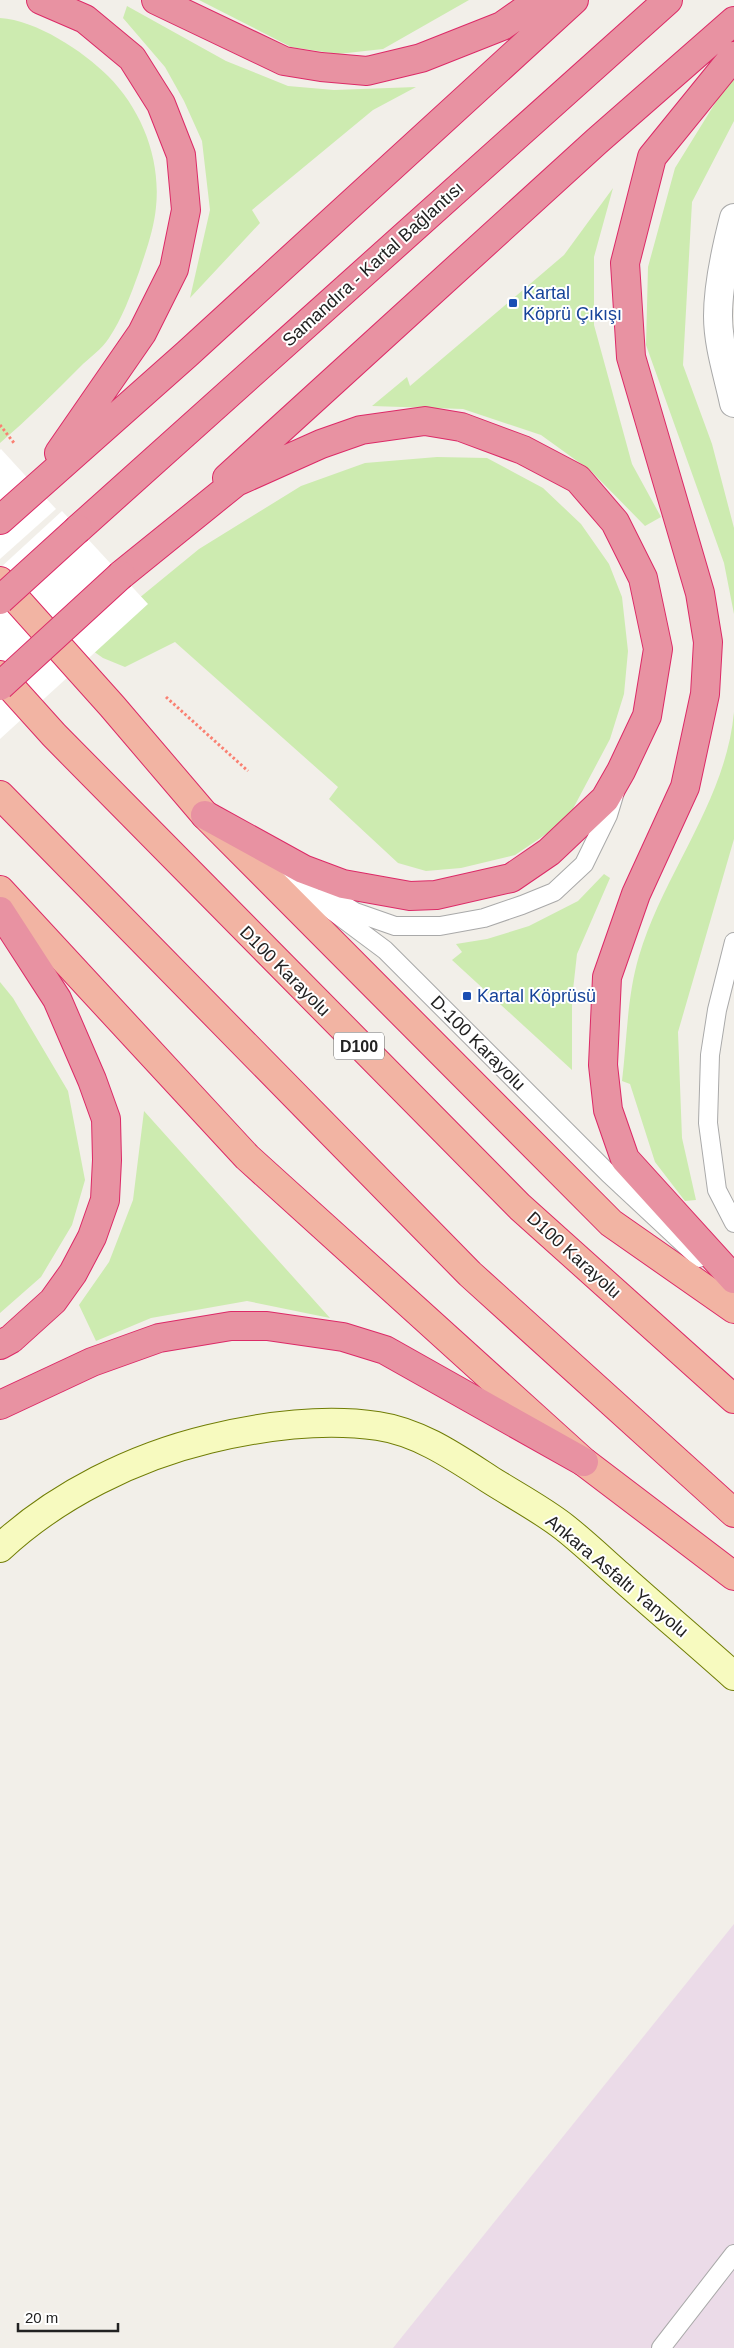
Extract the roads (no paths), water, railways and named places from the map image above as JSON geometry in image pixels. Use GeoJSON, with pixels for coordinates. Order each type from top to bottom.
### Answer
{"type":"FeatureCollection","features":[{"type":"Feature","properties":{"kind":"highway"},"geometry":{"type":"LineString","coordinates":[[36,488],[142,333],[174,269],[186,210],[181,155],[161,104],[132,58],[85,19],[41,0]]}},
{"type":"Feature","properties":{"kind":"highway"},"geometry":{"type":"LineString","coordinates":[[156,0],[284,60],[322,67],[367,71],[421,58],[502,26],[539,0]]}},
{"type":"Feature","properties":{"kind":"highway"},"geometry":{"type":"LineString","coordinates":[[0,520],[187,354],[574,0]]}},
{"type":"Feature","properties":{"kind":"highway","name":"Samandıra - Kartal Bağlantısı"},"geometry":{"type":"LineString","coordinates":[[0,600],[668,0]]}},
{"type":"Feature","properties":{"kind":"highway"},"geometry":{"type":"LineString","coordinates":[[0,686],[590,147],[734,21]]}},
{"type":"Feature","properties":{"kind":"highway"},"geometry":{"type":"LineString","coordinates":[[734,56],[652,158],[625,263],[631,357],[700,593],[708,642],[705,694],[685,786],[636,894],[607,977],[603,1065],[608,1110],[624,1159],[734,1278]]}},
{"type":"Feature","properties":{"kind":"highway"},"geometry":{"type":"LineString","coordinates":[[120,575],[236,482],[321,444],[361,430],[425,421],[461,427],[523,450],[578,479],[614,522],[643,578],[658,649],[647,716],[621,771],[605,798],[549,852],[511,878],[436,895],[410,896],[343,884],[303,869],[204,815]]}},
{"type":"Feature","properties":{"kind":"highway"},"geometry":{"type":"LineString","coordinates":[[0,581],[112,706],[204,815],[611,1223],[734,1309]]}},
{"type":"Feature","properties":{"kind":"highway","name":"D100 Karayolu"},"geometry":{"type":"LineString","coordinates":[[0,675],[54,735],[234,920],[520,1207],[734,1400]]}},
{"type":"Feature","properties":{"kind":"highway"},"geometry":{"type":"LineString","coordinates":[[0,795],[470,1274],[734,1513]]}},
{"type":"Feature","properties":{"kind":"highway"},"geometry":{"type":"LineString","coordinates":[[0,890],[246,1157],[584,1462],[734,1576]]}},
{"type":"Feature","properties":{"kind":"highway"},"geometry":{"type":"LineString","coordinates":[[0,911],[57,999],[92,1080],[106,1119],[107,1160],[105,1200],[92,1237],[74,1273],[53,1301],[10,1339],[0,1345]]}},
{"type":"Feature","properties":{"kind":"highway"},"geometry":{"type":"LineString","coordinates":[[0,1405],[101,1359],[159,1338],[231,1326],[293,1328],[342,1337],[385,1350],[584,1462]]}},
{"type":"Feature","properties":{"kind":"main road","name":"Ankara Asfaltı Yanyolu"},"geometry":{"type":"LineString","coordinates":[[0,1548],[44,1513],[77,1493],[125,1468],[179,1446],[233,1433],[288,1426],[336,1422],[380,1426],[412,1435],[447,1452],[564,1527],[734,1676]]}},
{"type":"Feature","properties":{"kind":"street"},"geometry":{"type":"LineString","coordinates":[[734,218],[725,256],[718,316],[722,350],[734,403]]}},
{"type":"Feature","properties":{"kind":"lane"},"geometry":{"type":"LineString","coordinates":[[204,815],[355,912],[395,926],[440,926],[484,918],[554,892],[584,864],[608,815],[621,771]]}},
{"type":"Feature","properties":{"kind":"lane","name":"D-100 Karayolu"},"geometry":{"type":"LineString","coordinates":[[204,815],[385,950],[609,1174],[734,1291]]}},
{"type":"Feature","properties":{"kind":"lane"},"geometry":{"type":"LineString","coordinates":[[734,942],[725,973],[714,1028],[710,1056],[708,1123],[717,1190],[734,1223]]}},
{"type":"Feature","properties":{"kind":"lane"},"geometry":{"type":"LineString","coordinates":[[661,2348],[734,2254]]}},
{"type":"Feature","properties":{"kind":"place","name":"Kartal Köprü Çıkışı"},"geometry":{"type":"Point","coordinates":[513,303]}},
{"type":"Feature","properties":{"kind":"place","name":"Kartal Köprüsü"},"geometry":{"type":"Point","coordinates":[467,996]}}]}
